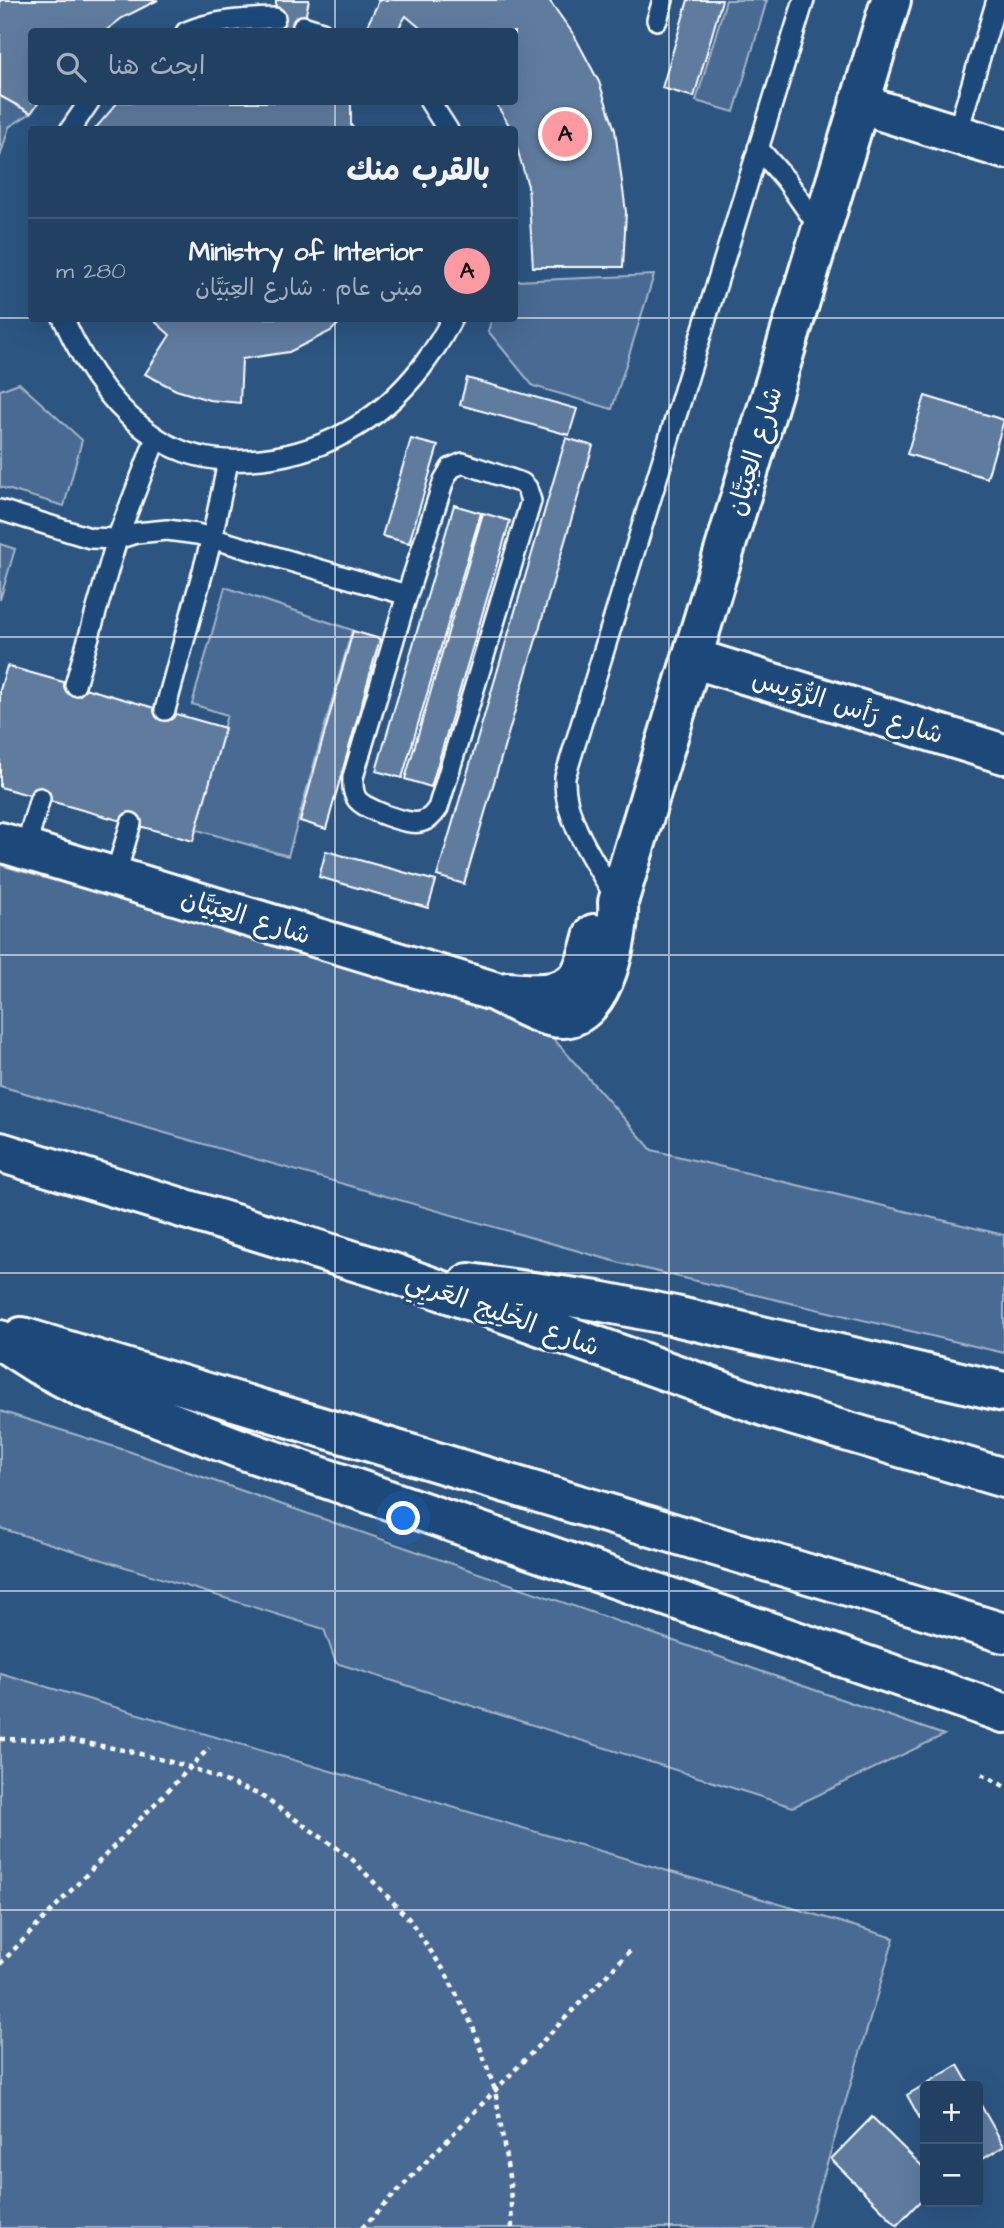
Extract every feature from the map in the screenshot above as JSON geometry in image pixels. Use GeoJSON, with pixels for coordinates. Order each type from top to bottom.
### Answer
{"type":"FeatureCollection","features":[{"type":"Feature","properties":{"kind":"main road","name":"شارع العِبَيَّان"},"geometry":{"type":"LineString","coordinates":[[13,846],[493,991],[549,994],[569,985],[579,976],[597,928],[618,902],[891,0]]}},
{"type":"Feature","properties":{"kind":"main road"},"geometry":{"type":"LineString","coordinates":[[859,104],[1004,149]]}},
{"type":"Feature","properties":{"kind":"main road","name":"شارع رَأس الرُّوَيس"},"geometry":{"type":"LineString","coordinates":[[692,659],[1004,754]]}},
{"type":"Feature","properties":{"kind":"main road","name":"شارع الخَلِيج العَربِي"},"geometry":{"type":"LineString","coordinates":[[0,1152],[390,1272],[778,1411],[1004,1478]]}},
{"type":"Feature","properties":{"kind":"main road"},"geometry":{"type":"LineString","coordinates":[[390,1272],[598,1301],[676,1316],[1004,1392]]}},
{"type":"Feature","properties":{"kind":"main road"},"geometry":{"type":"LineString","coordinates":[[0,1331],[1004,1633]]}},
{"type":"Feature","properties":{"kind":"main road"},"geometry":{"type":"LineString","coordinates":[[0,1340],[39,1365],[83,1388],[238,1448],[1004,1713]]}},
{"type":"Feature","properties":{"kind":"lane"},"geometry":{"type":"LineString","coordinates":[[657,20],[663,0]]}},
{"type":"Feature","properties":{"kind":"lane"},"geometry":{"type":"LineString","coordinates":[[618,902],[570,817],[564,790],[565,777],[804,0]]}},
{"type":"Feature","properties":{"kind":"lane"},"geometry":{"type":"LineString","coordinates":[[957,134],[997,0]]}},
{"type":"Feature","properties":{"kind":"lane"},"geometry":{"type":"LineString","coordinates":[[195,28],[236,19],[275,18]]}},
{"type":"Feature","properties":{"kind":"lane"},"geometry":{"type":"LineString","coordinates":[[73,126],[87,105]]}},
{"type":"Feature","properties":{"kind":"lane"},"geometry":{"type":"LineString","coordinates":[[432,105],[445,126]]}},
{"type":"Feature","properties":{"kind":"lane"},"geometry":{"type":"LineString","coordinates":[[758,148],[786,180],[821,230]]}},
{"type":"Feature","properties":{"kind":"lane"},"geometry":{"type":"LineString","coordinates":[[65,322],[78,351],[100,384],[128,414],[156,438],[177,449],[228,462],[271,459],[309,450],[344,435],[376,414],[405,388],[450,322]]}},
{"type":"Feature","properties":{"kind":"lane"},"geometry":{"type":"LineString","coordinates":[[75,685],[117,539],[156,438]]}},
{"type":"Feature","properties":{"kind":"lane"},"geometry":{"type":"LineString","coordinates":[[164,710],[212,538],[228,462]]}},
{"type":"Feature","properties":{"kind":"lane"},"geometry":{"type":"LineString","coordinates":[[463,463],[470,464],[515,480],[527,488],[530,508],[438,808],[431,817],[422,822],[411,823],[367,808],[358,800],[353,789],[353,777],[407,595],[444,480],[451,468],[463,463]]}},
{"type":"Feature","properties":{"kind":"lane"},"geometry":{"type":"LineString","coordinates":[[0,510],[90,537],[117,539],[136,533],[167,530],[197,534],[407,595]]}},
{"type":"Feature","properties":{"kind":"lane"},"geometry":{"type":"LineString","coordinates":[[13,846],[40,798]]}},
{"type":"Feature","properties":{"kind":"lane"},"geometry":{"type":"LineString","coordinates":[[115,877],[131,823]]}},
{"type":"Feature","properties":{"kind":"path"},"geometry":{"type":"LineString","coordinates":[[0,1739],[69,1740],[129,1751],[190,1767],[260,1795],[350,1857],[409,1919],[445,1972],[473,2027],[495,2090],[510,2183],[512,2228]]}},
{"type":"Feature","properties":{"kind":"path"},"geometry":{"type":"LineString","coordinates":[[0,1964],[209,1748]]}},
{"type":"Feature","properties":{"kind":"path"},"geometry":{"type":"LineString","coordinates":[[982,1774],[1004,1786]]}},
{"type":"Feature","properties":{"kind":"path"},"geometry":{"type":"LineString","coordinates":[[362,2228],[634,1948]]}},
{"type":"Feature","properties":{"kind":"shaded area"},"geometry":{"type":"Polygon","coordinates":[[[726,0],[767,0],[734,112],[696,101],[726,0]]]}},
{"type":"Feature","properties":{"kind":"shaded area"},"geometry":{"type":"Polygon","coordinates":[[[0,96],[31,113],[9,127],[0,157],[0,96]]]}},
{"type":"Feature","properties":{"kind":"shaded area"},"geometry":{"type":"Polygon","coordinates":[[[654,275],[612,409],[533,386],[488,331],[491,322],[518,322],[518,281],[654,275]]]}},
{"type":"Feature","properties":{"kind":"shaded area"},"geometry":{"type":"Polygon","coordinates":[[[19,383],[82,440],[64,506],[0,487],[0,390],[19,383]]]}},
{"type":"Feature","properties":{"kind":"shaded area"},"geometry":{"type":"Polygon","coordinates":[[[0,544],[15,549],[0,600],[0,544]]]}},
{"type":"Feature","properties":{"kind":"shaded area"},"geometry":{"type":"Polygon","coordinates":[[[225,587],[352,630],[288,856],[194,829],[227,715],[192,704],[225,587]]]}},
{"type":"Feature","properties":{"kind":"shaded area"},"geometry":{"type":"Polygon","coordinates":[[[0,865],[536,1019],[652,1150],[1004,1235],[1004,1353],[624,1264],[0,1086],[0,865]]]}},
{"type":"Feature","properties":{"kind":"shaded area"},"geometry":{"type":"Polygon","coordinates":[[[0,1411],[128,1451],[944,1735],[793,1807],[336,1663],[324,1629],[0,1528],[0,1411]]]}},
{"type":"Feature","properties":{"kind":"shaded area"},"geometry":{"type":"Polygon","coordinates":[[[0,1673],[894,1938],[808,2228],[0,2228],[0,1673]]]}},
{"type":"Feature","properties":{"kind":"building"},"geometry":{"type":"Polygon","coordinates":[[[0,0],[158,0],[122,18],[109,28],[28,28],[28,105],[37,105],[31,113],[0,96],[0,0]]]}},
{"type":"Feature","properties":{"kind":"building"},"geometry":{"type":"Polygon","coordinates":[[[276,0],[309,0],[303,28],[275,28],[276,0]]]}},
{"type":"Feature","properties":{"kind":"building"},"geometry":{"type":"Polygon","coordinates":[[[377,0],[549,0],[574,35],[599,82],[615,130],[626,212],[623,267],[533,267],[528,186],[518,152],[518,126],[510,126],[497,105],[518,105],[518,28],[420,28],[406,16],[398,28],[366,28],[379,1],[377,0]]]}},
{"type":"Feature","properties":{"kind":"building"},"geometry":{"type":"Polygon","coordinates":[[[688,0],[722,0],[694,97],[662,88],[688,0]]]}},
{"type":"Feature","properties":{"kind":"building"},"geometry":{"type":"Polygon","coordinates":[[[115,105],[351,105],[352,126],[97,126],[115,105]]]}},
{"type":"Feature","properties":{"kind":"building"},"geometry":{"type":"Polygon","coordinates":[[[155,322],[341,322],[331,331],[289,352],[242,359],[240,403],[209,400],[176,390],[145,374],[170,335],[155,322]]]}},
{"type":"Feature","properties":{"kind":"building"},"geometry":{"type":"Polygon","coordinates":[[[467,378],[577,409],[569,435],[460,405],[467,378]]]}},
{"type":"Feature","properties":{"kind":"building"},"geometry":{"type":"Polygon","coordinates":[[[925,396],[1004,420],[987,478],[907,454],[925,396]]]}},
{"type":"Feature","properties":{"kind":"building"},"geometry":{"type":"Polygon","coordinates":[[[566,438],[593,446],[464,884],[437,876],[566,438]]]}},
{"type":"Feature","properties":{"kind":"building"},"geometry":{"type":"Polygon","coordinates":[[[411,439],[438,446],[409,543],[382,536],[411,439]]]}},
{"type":"Feature","properties":{"kind":"building"},"geometry":{"type":"Polygon","coordinates":[[[454,505],[481,513],[402,778],[376,771],[454,505]]]}},
{"type":"Feature","properties":{"kind":"building"},"geometry":{"type":"Polygon","coordinates":[[[483,513],[510,521],[431,787],[405,779],[483,513]]]}},
{"type":"Feature","properties":{"kind":"building"},"geometry":{"type":"Polygon","coordinates":[[[353,631],[380,639],[326,829],[300,821],[353,631]]]}},
{"type":"Feature","properties":{"kind":"building"},"geometry":{"type":"Polygon","coordinates":[[[7,666],[225,728],[193,841],[0,787],[0,690],[7,666]]]}},
{"type":"Feature","properties":{"kind":"building"},"geometry":{"type":"Polygon","coordinates":[[[326,851],[436,881],[428,908],[319,877],[326,851]]]}},
{"type":"Feature","properties":{"kind":"building"},"geometry":{"type":"Polygon","coordinates":[[[958,2065],[967,2081],[931,2081],[958,2065]]]}},
{"type":"Feature","properties":{"kind":"building"},"geometry":{"type":"Polygon","coordinates":[[[920,2087],[920,2119],[907,2095],[920,2087]]]}},
{"type":"Feature","properties":{"kind":"building"},"geometry":{"type":"Polygon","coordinates":[[[983,2109],[1004,2146],[983,2159],[983,2109]]]}},
{"type":"Feature","properties":{"kind":"building"},"geometry":{"type":"Polygon","coordinates":[[[872,2117],[920,2164],[920,2201],[897,2225],[831,2159],[872,2117]]]}},
{"type":"Feature","properties":{"kind":"place","name":"Ministry of Interior"},"geometry":{"type":"Point","coordinates":[565,134]}}]}
